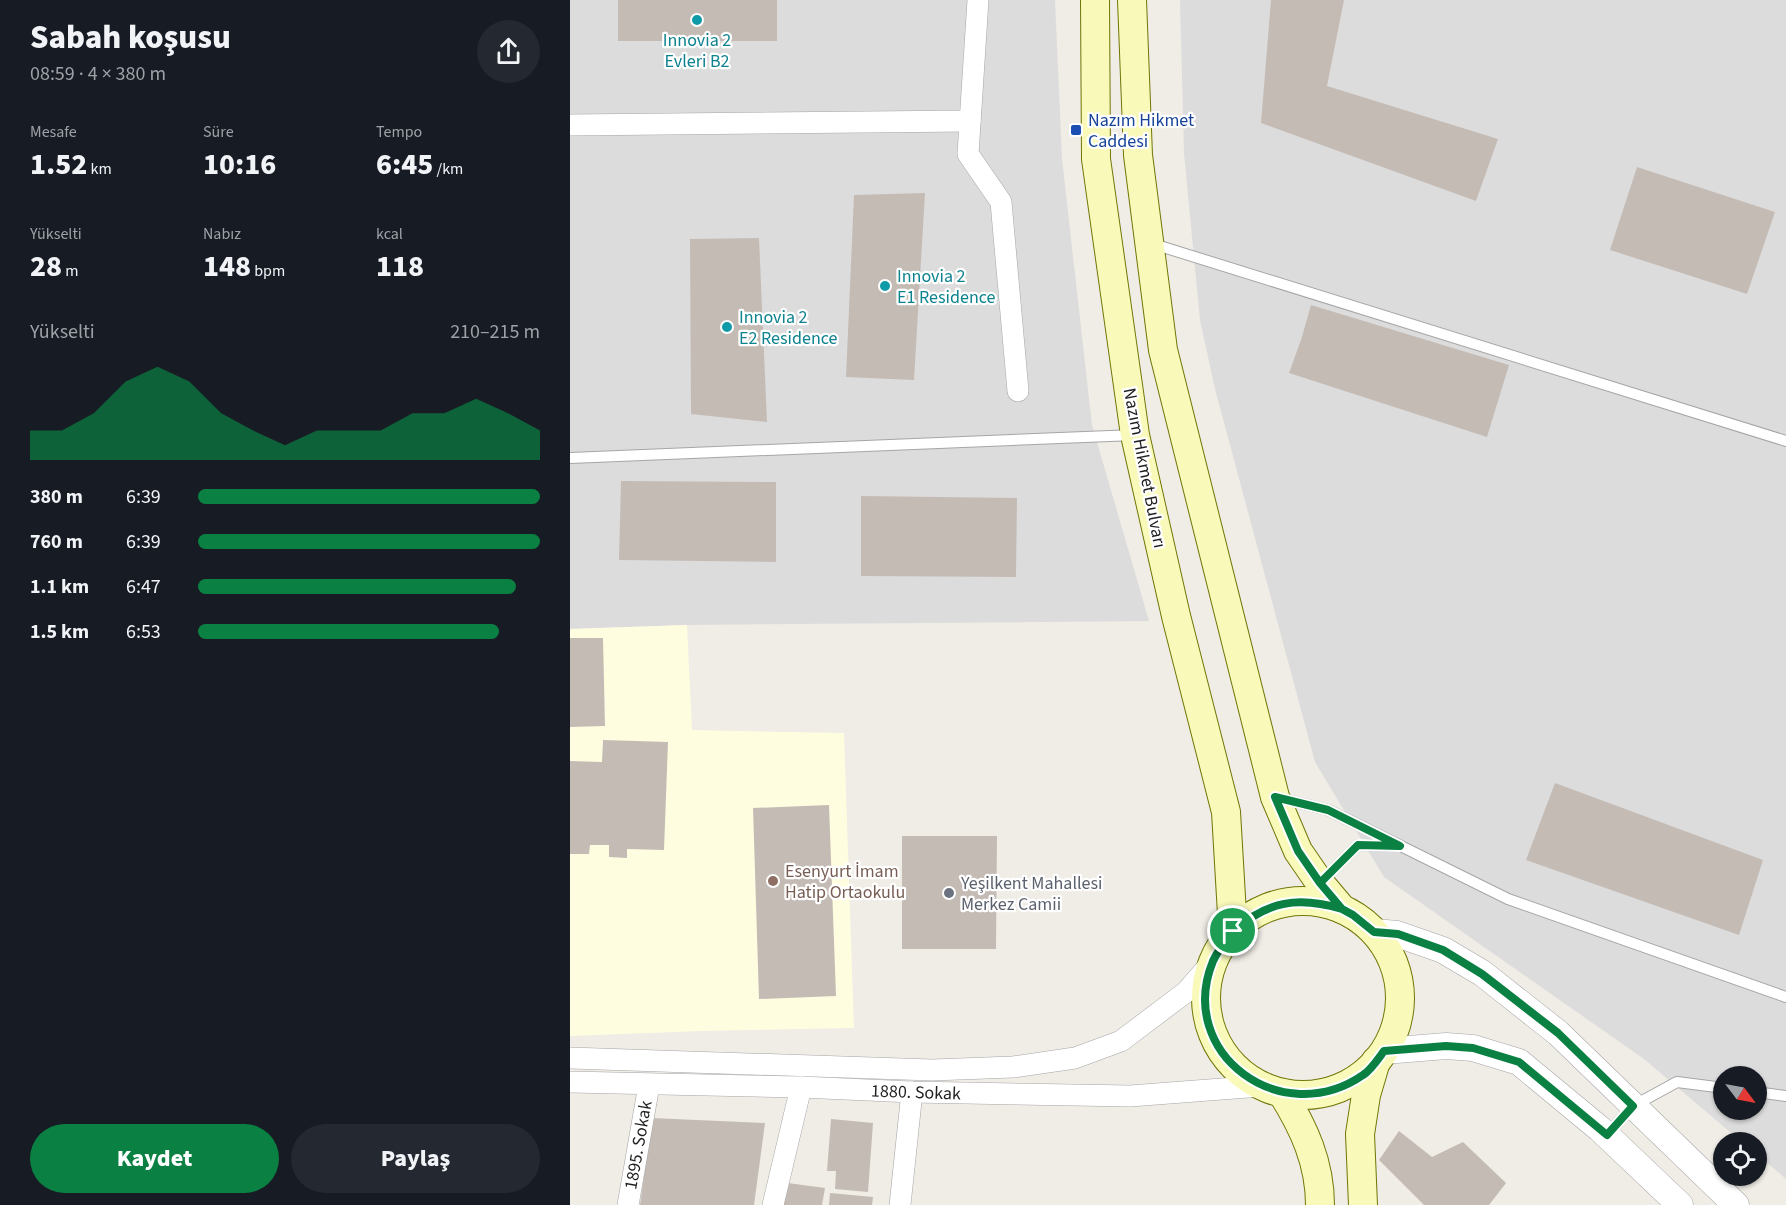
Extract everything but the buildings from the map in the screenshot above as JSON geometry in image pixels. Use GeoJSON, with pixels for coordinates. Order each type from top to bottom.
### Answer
{"type":"FeatureCollection","features":[{"type":"Feature","properties":{"kind":"main road","name":"Nazım Hikmet Bulvarı"},"geometry":{"type":"LineString","coordinates":[[1095,0],[1096,159],[1135,435],[1176,616],[1226,812],[1233,931]]}},
{"type":"Feature","properties":{"kind":"main road"},"geometry":{"type":"LineString","coordinates":[[1132,0],[1138,155],[1163,350],[1275,797],[1298,851],[1320,883],[1342,909]]}},
{"type":"Feature","properties":{"kind":"main road"},"geometry":{"type":"LineString","coordinates":[[1363,1205],[1360,1134],[1366,1095],[1380,1056],[1392,1035],[1398,1017],[1400,999],[1394,963],[1385,946],[1359,919],[1342,909],[1323,903],[1303,901],[1284,903],[1248,918],[1222,945],[1213,961],[1208,979],[1206,997],[1208,1016],[1212,1033],[1220,1050],[1245,1077],[1271,1089],[1309,1095],[1336,1089],[1365,1074],[1380,1056]]}},
{"type":"Feature","properties":{"kind":"main road"},"geometry":{"type":"LineString","coordinates":[[1271,1089],[1299,1119],[1309,1143],[1320,1183],[1320,1205]]}},
{"type":"Feature","properties":{"kind":"street"},"geometry":{"type":"LineString","coordinates":[[978,0],[968,154],[1001,202],[1018,390]]}},
{"type":"Feature","properties":{"kind":"street"},"geometry":{"type":"LineString","coordinates":[[570,125],[970,122]]}},
{"type":"Feature","properties":{"kind":"street"},"geometry":{"type":"LineString","coordinates":[[1374,932],[1398,934],[1443,950],[1482,974],[1558,1033],[1737,1205]]}},
{"type":"Feature","properties":{"kind":"street","name":"1880. Sokak"},"geometry":{"type":"LineString","coordinates":[[570,1058],[932,1070],[1013,1067],[1075,1058],[1121,1041],[1186,992],[1213,961]]}},
{"type":"Feature","properties":{"kind":"street"},"geometry":{"type":"LineString","coordinates":[[1380,1056],[1446,1046],[1473,1048],[1519,1062],[1607,1135],[1680,1205]]}},
{"type":"Feature","properties":{"kind":"street","name":"1880. Sokak"},"geometry":{"type":"LineString","coordinates":[[570,1082],[1130,1096],[1271,1089]]}},
{"type":"Feature","properties":{"kind":"street","name":"1895. Sokak"},"geometry":{"type":"LineString","coordinates":[[628,1205],[649,1085]]}},
{"type":"Feature","properties":{"kind":"street"},"geometry":{"type":"LineString","coordinates":[[773,1205],[801,1087]]}},
{"type":"Feature","properties":{"kind":"street"},"geometry":{"type":"LineString","coordinates":[[900,1205],[912,1092]]}},
{"type":"Feature","properties":{"kind":"lane"},"geometry":{"type":"LineString","coordinates":[[1149,242],[1786,441]]}},
{"type":"Feature","properties":{"kind":"lane"},"geometry":{"type":"LineString","coordinates":[[570,458],[1135,435]]}},
{"type":"Feature","properties":{"kind":"lane"},"geometry":{"type":"LineString","coordinates":[[1275,797],[1328,810],[1508,899],[1786,997]]}},
{"type":"Feature","properties":{"kind":"lane"},"geometry":{"type":"LineString","coordinates":[[1320,883],[1358,845],[1400,846]]}},
{"type":"Feature","properties":{"kind":"lane"},"geometry":{"type":"LineString","coordinates":[[1607,1135],[1633,1106],[1677,1082],[1713,1087]]}},
{"type":"Feature","properties":{"kind":"lane"},"geometry":{"type":"LineString","coordinates":[[1767,1093],[1786,1096]]}},
{"type":"Feature","properties":{"kind":"shaded area"},"geometry":{"type":"Polygon","coordinates":[[[570,0],[1055,0],[1062,159],[1092,425],[1149,621],[687,625],[570,629],[570,0]]]}},
{"type":"Feature","properties":{"kind":"shaded area"},"geometry":{"type":"Polygon","coordinates":[[[1180,0],[1786,0],[1786,1179],[1767,1163],[1767,1132],[1730,1132],[1716,1120],[1767,1120],[1767,1066],[1713,1066],[1713,1118],[1644,1059],[1384,877],[1315,762],[1215,389],[1200,320],[1184,153],[1180,0]]]}},
{"type":"Feature","properties":{"kind":"shaded area"},"geometry":{"type":"Polygon","coordinates":[[[687,625],[692,730],[844,733],[854,1028],[570,1036],[570,629],[687,625]]]}},
{"type":"Feature","properties":{"kind":"place","name":"Innovia 2 Evleri B2"},"geometry":{"type":"Point","coordinates":[697,20]}},
{"type":"Feature","properties":{"kind":"place","name":"Nazım Hikmet Caddesi"},"geometry":{"type":"Point","coordinates":[1076,130]}},
{"type":"Feature","properties":{"kind":"place","name":"Innovia 2 E1 Residence"},"geometry":{"type":"Point","coordinates":[885,286]}},
{"type":"Feature","properties":{"kind":"place","name":"Innovia 2 E2 Residence"},"geometry":{"type":"Point","coordinates":[727,327]}},
{"type":"Feature","properties":{"kind":"place","name":"Esenyurt İmam Hatip Ortaokulu"},"geometry":{"type":"Point","coordinates":[773,881]}},
{"type":"Feature","properties":{"kind":"place","name":"Yeşilkent Mahallesi Merkez Camii"},"geometry":{"type":"Point","coordinates":[949,893]}},
{"type":"Feature","properties":{"kind":"route"},"geometry":{"type":"LineString","coordinates":[[1233,931],[1213,961],[1206,997],[1208,1016],[1212,1033],[1220,1050],[1245,1077],[1261,1086],[1282,1093],[1318,1094],[1336,1089],[1365,1074],[1384,1051],[1446,1046],[1473,1048],[1519,1062],[1607,1135],[1633,1106],[1558,1033],[1482,974],[1443,950],[1415,939],[1398,934],[1374,932],[1364,922],[1342,909],[1320,883],[1298,851],[1275,797],[1328,810],[1400,846],[1358,845],[1320,883],[1342,909],[1323,903],[1303,901],[1284,903],[1248,918],[1233,931]]}}]}
